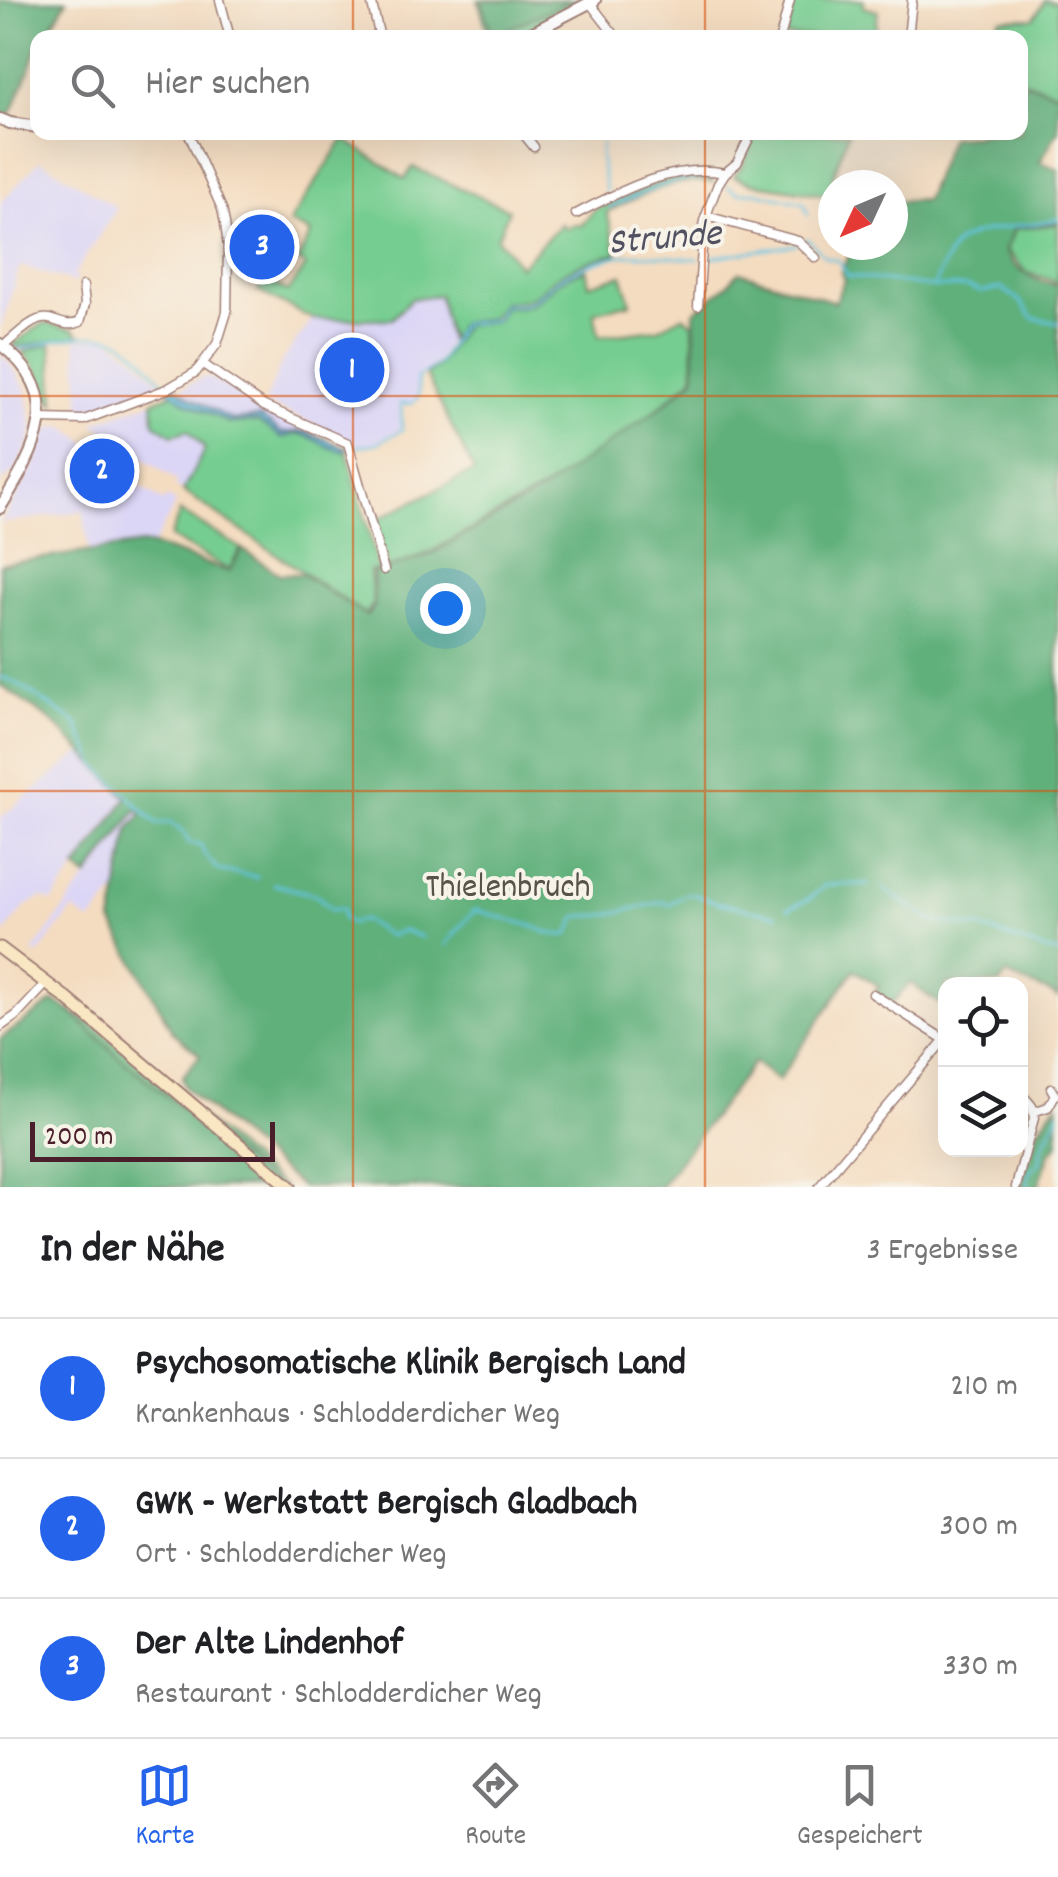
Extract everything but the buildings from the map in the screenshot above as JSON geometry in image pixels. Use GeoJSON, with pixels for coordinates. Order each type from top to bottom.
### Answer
{"type":"FeatureCollection","features":[{"type":"Feature","properties":{"kind":"main road"},"geometry":{"type":"LineString","coordinates":[[0,948],[47,982],[290,1187]]}},
{"type":"Feature","properties":{"kind":"street"},"geometry":{"type":"LineString","coordinates":[[220,0],[228,30]]}},
{"type":"Feature","properties":{"kind":"street"},"geometry":{"type":"LineString","coordinates":[[371,0],[378,30]]}},
{"type":"Feature","properties":{"kind":"street"},"geometry":{"type":"LineString","coordinates":[[782,30],[790,0]]}},
{"type":"Feature","properties":{"kind":"street"},"geometry":{"type":"LineString","coordinates":[[909,30],[912,0]]}},
{"type":"Feature","properties":{"kind":"street"},"geometry":{"type":"LineString","coordinates":[[538,30],[592,2],[611,30]]}},
{"type":"Feature","properties":{"kind":"street"},"geometry":{"type":"LineString","coordinates":[[0,118],[30,126]]}},
{"type":"Feature","properties":{"kind":"street"},"geometry":{"type":"LineString","coordinates":[[40,419],[84,420],[172,387],[204,364],[217,344],[226,319],[228,247],[222,209],[192,140]]}},
{"type":"Feature","properties":{"kind":"street"},"geometry":{"type":"LineString","coordinates":[[528,140],[534,147]]}},
{"type":"Feature","properties":{"kind":"street"},"geometry":{"type":"LineString","coordinates":[[698,306],[703,225],[725,173],[737,163],[748,140]]}},
{"type":"Feature","properties":{"kind":"street"},"geometry":{"type":"LineString","coordinates":[[576,214],[663,176],[699,169],[725,173]]}},
{"type":"Feature","properties":{"kind":"street"},"geometry":{"type":"LineString","coordinates":[[706,216],[800,243],[816,258]]}},
{"type":"Feature","properties":{"kind":"street"},"geometry":{"type":"LineString","coordinates":[[0,508],[31,454],[40,419],[29,372],[6,348],[42,318],[66,325],[80,322],[85,304],[83,286]]}},
{"type":"Feature","properties":{"kind":"street"},"geometry":{"type":"LineString","coordinates":[[204,364],[264,406],[346,441],[384,570]]}},
{"type":"Feature","properties":{"kind":"street"},"geometry":{"type":"LineString","coordinates":[[0,1027],[47,982]]}},
{"type":"Feature","properties":{"kind":"street"},"geometry":{"type":"LineString","coordinates":[[873,994],[938,1035]]}},
{"type":"Feature","properties":{"kind":"street"},"geometry":{"type":"LineString","coordinates":[[819,1187],[938,1047]]}},
{"type":"Feature","properties":{"kind":"street"},"geometry":{"type":"LineString","coordinates":[[1034,1112],[1048,1108],[1055,1093],[1050,1088]]}},
{"type":"Feature","properties":{"kind":"street"},"geometry":{"type":"LineString","coordinates":[[1016,1187],[1034,1112],[1028,1100]]}},
{"type":"Feature","properties":{"kind":"shaded area"},"geometry":{"type":"Polygon","coordinates":[[[40,160],[117,208],[73,276],[76,283],[20,266],[0,330],[0,204],[40,160]]]}},
{"type":"Feature","properties":{"kind":"shaded area"},"geometry":{"type":"Polygon","coordinates":[[[439,295],[449,340],[436,363],[416,377],[417,395],[411,403],[399,402],[400,429],[376,442],[353,446],[349,439],[265,403],[283,359],[313,319],[386,320],[398,315],[411,299],[439,295]]]}},
{"type":"Feature","properties":{"kind":"shaded area"},"geometry":{"type":"Polygon","coordinates":[[[102,338],[137,359],[162,385],[81,414],[76,340],[102,338]]]}},
{"type":"Feature","properties":{"kind":"shaded area"},"geometry":{"type":"Polygon","coordinates":[[[0,354],[26,389],[32,426],[31,438],[15,471],[0,485],[0,354]]]}},
{"type":"Feature","properties":{"kind":"shaded area"},"geometry":{"type":"Polygon","coordinates":[[[206,376],[333,443],[296,430],[282,433],[260,417],[233,420],[179,390],[206,376]]]}},
{"type":"Feature","properties":{"kind":"shaded area"},"geometry":{"type":"Polygon","coordinates":[[[153,401],[155,423],[188,430],[206,449],[183,491],[175,486],[177,481],[93,423],[153,401]]]}},
{"type":"Feature","properties":{"kind":"shaded area"},"geometry":{"type":"Polygon","coordinates":[[[63,426],[137,477],[135,483],[163,502],[167,497],[176,503],[153,545],[142,543],[89,551],[83,511],[1,523],[33,468],[46,433],[63,426]]]}},
{"type":"Feature","properties":{"kind":"shaded area"},"geometry":{"type":"Polygon","coordinates":[[[82,752],[127,798],[52,902],[42,897],[26,906],[2,936],[0,818],[82,752]]]}},
{"type":"Feature","properties":{"kind":"shaded area"},"geometry":{"type":"Polygon","coordinates":[[[137,809],[142,814],[129,830],[119,889],[90,922],[73,909],[37,955],[33,952],[137,809]]]}},
{"type":"Feature","properties":{"kind":"green space"},"geometry":{"type":"Polygon","coordinates":[[[0,0],[67,0],[49,30],[30,30],[30,67],[10,116],[0,113],[0,0]]]}},
{"type":"Feature","properties":{"kind":"green space"},"geometry":{"type":"Polygon","coordinates":[[[478,0],[581,0],[526,30],[487,30],[478,0]]]}},
{"type":"Feature","properties":{"kind":"green space"},"geometry":{"type":"Polygon","coordinates":[[[481,0],[571,0],[506,30],[491,30],[481,0]]]}},
{"type":"Feature","properties":{"kind":"green space"},"geometry":{"type":"Polygon","coordinates":[[[794,0],[864,0],[863,7],[878,11],[876,30],[787,30],[794,0]]]}},
{"type":"Feature","properties":{"kind":"green space"},"geometry":{"type":"Polygon","coordinates":[[[1045,0],[1058,3],[1058,93],[1028,82],[1028,30],[997,30],[1000,19],[1034,18],[1045,0]]]}},
{"type":"Feature","properties":{"kind":"green space","name":"Thielenbruch"},"geometry":{"type":"Polygon","coordinates":[[[1028,83],[1058,93],[1058,130],[1040,162],[1058,169],[1058,222],[1015,227],[1005,250],[1027,274],[1058,285],[1058,998],[1028,984],[1028,977],[938,977],[938,1003],[910,983],[892,1004],[875,992],[879,986],[854,970],[778,1081],[754,1062],[660,1187],[301,1187],[185,1088],[182,1077],[200,1055],[173,1032],[112,922],[129,829],[142,814],[137,810],[88,877],[76,869],[127,798],[52,721],[0,685],[0,564],[142,544],[229,571],[242,549],[279,574],[302,574],[367,616],[374,607],[373,573],[429,555],[541,491],[658,409],[695,378],[694,312],[739,272],[835,302],[847,260],[908,260],[908,201],[925,200],[949,140],[1028,140],[1028,83]]]}},
{"type":"Feature","properties":{"kind":"green space"},"geometry":{"type":"Polygon","coordinates":[[[343,140],[405,179],[413,167],[509,210],[497,239],[519,267],[561,224],[567,229],[582,225],[595,209],[658,183],[698,173],[708,173],[713,182],[671,185],[607,212],[617,254],[568,271],[531,298],[504,302],[492,318],[461,323],[449,340],[439,295],[411,299],[392,319],[313,319],[258,291],[266,279],[288,292],[306,266],[298,260],[311,233],[289,223],[343,140]]]}},
{"type":"Feature","properties":{"kind":"green space"},"geometry":{"type":"Polygon","coordinates":[[[754,140],[846,140],[835,170],[818,170],[818,194],[750,183],[734,176],[754,140]]]}},
{"type":"Feature","properties":{"kind":"green space"},"geometry":{"type":"Polygon","coordinates":[[[1058,224],[1058,282],[1027,273],[1006,250],[1015,229],[1058,224]]]}},
{"type":"Feature","properties":{"kind":"green space"},"geometry":{"type":"Polygon","coordinates":[[[586,269],[589,285],[622,275],[631,303],[594,312],[599,336],[658,329],[683,316],[693,323],[694,377],[636,428],[558,480],[429,553],[387,569],[374,521],[474,471],[426,375],[439,365],[464,325],[496,321],[505,306],[531,304],[563,279],[586,269]]]}},
{"type":"Feature","properties":{"kind":"green space"},"geometry":{"type":"Polygon","coordinates":[[[44,323],[74,330],[80,336],[17,347],[13,344],[44,323]]]}},
{"type":"Feature","properties":{"kind":"green space"},"geometry":{"type":"Polygon","coordinates":[[[51,343],[55,404],[23,352],[51,343]]]}},
{"type":"Feature","properties":{"kind":"green space"},"geometry":{"type":"Polygon","coordinates":[[[174,393],[230,423],[258,421],[281,437],[298,433],[347,451],[379,571],[370,571],[373,604],[366,615],[183,491],[205,449],[188,430],[173,435],[154,423],[153,401],[174,393]]]}},
{"type":"Feature","properties":{"kind":"green space"},"geometry":{"type":"Polygon","coordinates":[[[180,512],[241,548],[229,570],[170,537],[180,512]]]}},
{"type":"Feature","properties":{"kind":"green space"},"geometry":{"type":"Polygon","coordinates":[[[54,1001],[277,1187],[0,1187],[0,1039],[54,1001]]]}},
{"type":"Feature","properties":{"kind":"green space"},"geometry":{"type":"Polygon","coordinates":[[[69,1010],[91,1023],[283,1187],[277,1187],[69,1010]]]}},
{"type":"Feature","properties":{"kind":"green space"},"geometry":{"type":"Polygon","coordinates":[[[1057,1103],[1058,1144],[1050,1153],[1038,1187],[1020,1187],[1035,1135],[1057,1103]]]}},
{"type":"Feature","properties":{"kind":"water"},"geometry":{"type":"Polygon","coordinates":[[[168,382],[233,420],[260,417],[282,433],[306,431],[346,446],[347,451],[303,434],[281,437],[258,421],[231,423],[186,402],[162,385],[168,382]]]}},
{"type":"Feature","properties":{"kind":"waterway"},"geometry":{"type":"LineString","coordinates":[[602,140],[600,156],[606,192]]}},
{"type":"Feature","properties":{"kind":"waterway"},"geometry":{"type":"LineString","coordinates":[[610,207],[670,184],[707,178]]}},
{"type":"Feature","properties":{"kind":"waterway"},"geometry":{"type":"LineString","coordinates":[[727,186],[738,193],[754,192],[804,203],[808,215]]}},
{"type":"Feature","properties":{"kind":"waterway","name":"Strunde"},"geometry":{"type":"LineString","coordinates":[[804,241],[808,239],[825,257],[839,261],[848,276],[933,287],[953,248],[965,238],[1058,219]]}},
{"type":"Feature","properties":{"kind":"waterway","name":"Strunde"},"geometry":{"type":"LineString","coordinates":[[706,258],[797,245]]}},
{"type":"Feature","properties":{"kind":"waterway","name":"Strunde"},"geometry":{"type":"LineString","coordinates":[[352,448],[378,443],[402,430],[401,403],[412,404],[419,396],[417,378],[438,364],[462,324],[495,320],[504,304],[529,302],[564,276],[612,257],[698,259]]}},
{"type":"Feature","properties":{"kind":"waterway"},"geometry":{"type":"LineString","coordinates":[[934,287],[969,287],[982,292],[1001,288],[1019,300],[1033,318],[1058,323]]}},
{"type":"Feature","properties":{"kind":"waterway","name":"Strunde"},"geometry":{"type":"LineString","coordinates":[[11,351],[72,338],[108,337],[132,349],[164,383]]}},
{"type":"Feature","properties":{"kind":"waterway"},"geometry":{"type":"LineString","coordinates":[[0,677],[15,682],[76,723],[96,765],[157,824],[170,822],[186,835],[189,843],[200,844],[218,870],[257,877]]}},
{"type":"Feature","properties":{"kind":"waterway"},"geometry":{"type":"LineString","coordinates":[[273,884],[316,895],[333,910],[344,910],[343,918],[350,923],[363,920],[390,936],[403,930],[421,937]]}},
{"type":"Feature","properties":{"kind":"waterway"},"geometry":{"type":"LineString","coordinates":[[788,909],[811,898],[825,885],[868,884]]}},
{"type":"Feature","properties":{"kind":"waterway"},"geometry":{"type":"LineString","coordinates":[[884,889],[932,921],[981,928],[1058,954]]}},
{"type":"Feature","properties":{"kind":"waterway"},"geometry":{"type":"LineString","coordinates":[[445,945],[475,910],[552,934],[568,935],[576,919],[582,916],[669,904],[689,893],[777,915]]}},
{"type":"Feature","properties":{"kind":"waterway"},"geometry":{"type":"LineString","coordinates":[[1029,1187],[1027,1177],[1040,1163],[1058,1113]]}},
{"type":"Feature","properties":{"kind":"place","name":"Der Alte Lindenhof"},"geometry":{"type":"Point","coordinates":[262,247]}},
{"type":"Feature","properties":{"kind":"place","name":"Psychosomatische Klinik Bergisch Land"},"geometry":{"type":"Point","coordinates":[352,370]}},
{"type":"Feature","properties":{"kind":"place","name":"GWK - Werkstatt Bergisch Gladbach"},"geometry":{"type":"Point","coordinates":[102,471]}}]}
